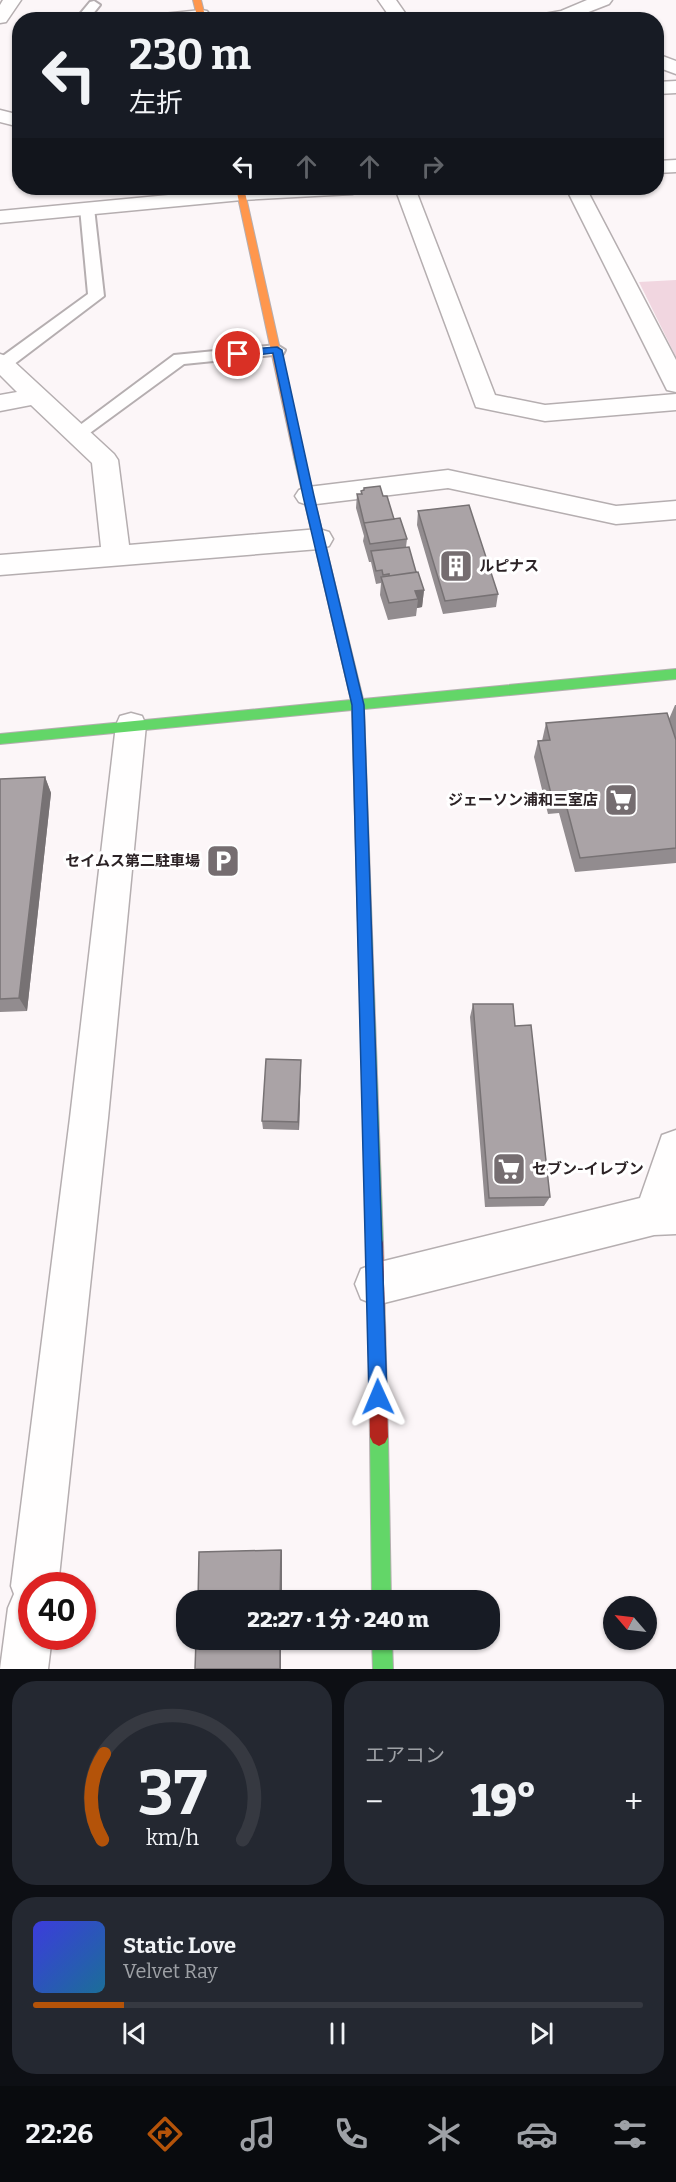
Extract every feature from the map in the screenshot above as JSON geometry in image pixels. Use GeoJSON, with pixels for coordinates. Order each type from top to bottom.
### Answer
{"type":"FeatureCollection","features":[{"type":"Feature","properties":{"kind":"street"},"geometry":{"type":"LineString","coordinates":[[0,18],[12,0]]}},
{"type":"Feature","properties":{"kind":"street"},"geometry":{"type":"LineString","coordinates":[[549,0],[563,12]]}},
{"type":"Feature","properties":{"kind":"street"},"geometry":{"type":"LineString","coordinates":[[579,12],[603,0]]}},
{"type":"Feature","properties":{"kind":"street"},"geometry":{"type":"LineString","coordinates":[[0,217],[205,195]]}},
{"type":"Feature","properties":{"kind":"street"},"geometry":{"type":"LineString","coordinates":[[242,195],[308,496],[358,705],[376,1284],[382,1590]]}},
{"type":"Feature","properties":{"kind":"street"},"geometry":{"type":"LineString","coordinates":[[408,195],[485,401],[545,412],[676,402]]}},
{"type":"Feature","properties":{"kind":"street"},"geometry":{"type":"LineString","coordinates":[[580,195],[676,384]]}},
{"type":"Feature","properties":{"kind":"street"},"geometry":{"type":"LineString","coordinates":[[2,363],[34,396],[105,460],[116,555]]}},
{"type":"Feature","properties":{"kind":"street"},"geometry":{"type":"LineString","coordinates":[[0,403],[34,396]]}},
{"type":"Feature","properties":{"kind":"street"},"geometry":{"type":"LineString","coordinates":[[308,496],[448,479],[616,515],[676,510]]}},
{"type":"Feature","properties":{"kind":"street"},"geometry":{"type":"LineString","coordinates":[[0,565],[319,539]]}},
{"type":"Feature","properties":{"kind":"street"},"geometry":{"type":"LineString","coordinates":[[0,739],[676,674]]}},
{"type":"Feature","properties":{"kind":"street"},"geometry":{"type":"LineString","coordinates":[[36,1572],[90,1106],[131,725]]}},
{"type":"Feature","properties":{"kind":"street"},"geometry":{"type":"LineString","coordinates":[[376,1284],[665,1215],[676,1149]]}},
{"type":"Feature","properties":{"kind":"street"},"geometry":{"type":"LineString","coordinates":[[24,1669],[26,1650]]}},
{"type":"Feature","properties":{"kind":"street"},"geometry":{"type":"LineString","coordinates":[[382,1650],[383,1669]]}},
{"type":"Feature","properties":{"kind":"lane"},"geometry":{"type":"LineString","coordinates":[[88,12],[94,5]]}},
{"type":"Feature","properties":{"kind":"lane"},"geometry":{"type":"LineString","coordinates":[[2,363],[96,296],[87,208]]}},
{"type":"Feature","properties":{"kind":"lane"},"geometry":{"type":"LineString","coordinates":[[77,434],[180,360],[277,350]]}},
{"type":"Feature","properties":{"kind":"shaded area"},"geometry":{"type":"Polygon","coordinates":[[[676,280],[676,357],[639,282],[676,280]]]}},
{"type":"Feature","properties":{"kind":"building"},"geometry":{"type":"Polygon","coordinates":[[[380,486],[383,496],[387,496],[394,519],[364,523],[357,494],[362,494],[361,491],[364,488],[380,486]]]}},
{"type":"Feature","properties":{"kind":"building","name":"ルピナス"},"geometry":{"type":"Polygon","coordinates":[[[469,505],[498,594],[445,601],[418,511],[469,505]]]}},
{"type":"Feature","properties":{"kind":"building"},"geometry":{"type":"Polygon","coordinates":[[[400,518],[407,539],[370,544],[364,523],[400,518]]]}},
{"type":"Feature","properties":{"kind":"building"},"geometry":{"type":"Polygon","coordinates":[[[409,547],[416,572],[389,576],[389,574],[383,575],[382,570],[376,571],[371,551],[409,547]]]}},
{"type":"Feature","properties":{"kind":"building"},"geometry":{"type":"Polygon","coordinates":[[[418,572],[424,590],[415,591],[418,599],[389,603],[381,577],[418,572]]]}},
{"type":"Feature","properties":{"kind":"building"},"geometry":{"type":"Polygon","coordinates":[[[667,713],[676,740],[676,848],[580,858],[564,797],[552,798],[538,741],[550,740],[546,723],[667,713]]]}},
{"type":"Feature","properties":{"kind":"building"},"geometry":{"type":"Polygon","coordinates":[[[45,777],[19,998],[0,999],[0,779],[45,777]]]}},
{"type":"Feature","properties":{"kind":"building"},"geometry":{"type":"Polygon","coordinates":[[[473,1004],[513,1004],[515,1026],[531,1025],[550,1197],[489,1198],[473,1004]]]}},
{"type":"Feature","properties":{"kind":"building"},"geometry":{"type":"Polygon","coordinates":[[[266,1059],[301,1060],[298,1122],[262,1121],[266,1059]]]}},
{"type":"Feature","properties":{"kind":"building"},"geometry":{"type":"Polygon","coordinates":[[[281,1550],[280,1590],[198,1590],[199,1552],[281,1550]]]}},
{"type":"Feature","properties":{"kind":"building"},"geometry":{"type":"Polygon","coordinates":[[[196,1650],[280,1650],[280,1669],[195,1669],[196,1650]]]}},
{"type":"Feature","properties":{"kind":"traffic: fast"},"geometry":{"type":"LineString","coordinates":[[299,457],[358,705],[375,1243]]}},
{"type":"Feature","properties":{"kind":"traffic: fast"},"geometry":{"type":"LineString","coordinates":[[0,739],[676,674]]}},
{"type":"Feature","properties":{"kind":"traffic: fast"},"geometry":{"type":"LineString","coordinates":[[379,1437],[382,1590]]}},
{"type":"Feature","properties":{"kind":"traffic: fast"},"geometry":{"type":"LineString","coordinates":[[382,1650],[383,1669]]}},
{"type":"Feature","properties":{"kind":"traffic: slow"},"geometry":{"type":"LineString","coordinates":[[197,0],[200,12]]}},
{"type":"Feature","properties":{"kind":"traffic: slow"},"geometry":{"type":"LineString","coordinates":[[242,195],[299,457]]}},
{"type":"Feature","properties":{"kind":"traffic: jam"},"geometry":{"type":"LineString","coordinates":[[375,1243],[379,1437]]}},
{"type":"Feature","properties":{"kind":"place","name":"ルピナス"},"geometry":{"type":"Point","coordinates":[456,566]}},
{"type":"Feature","properties":{"kind":"place","name":"ジェーソン浦和三室店"},"geometry":{"type":"Point","coordinates":[621,800]}},
{"type":"Feature","properties":{"kind":"place","name":"セイムス第二駐車場"},"geometry":{"type":"Point","coordinates":[223,861]}},
{"type":"Feature","properties":{"kind":"place","name":"セブン-イレブン"},"geometry":{"type":"Point","coordinates":[509,1169]}},
{"type":"Feature","properties":{"kind":"route"},"geometry":{"type":"LineString","coordinates":[[238,354],[277,350],[308,496],[358,705],[378,1397]]}}]}
